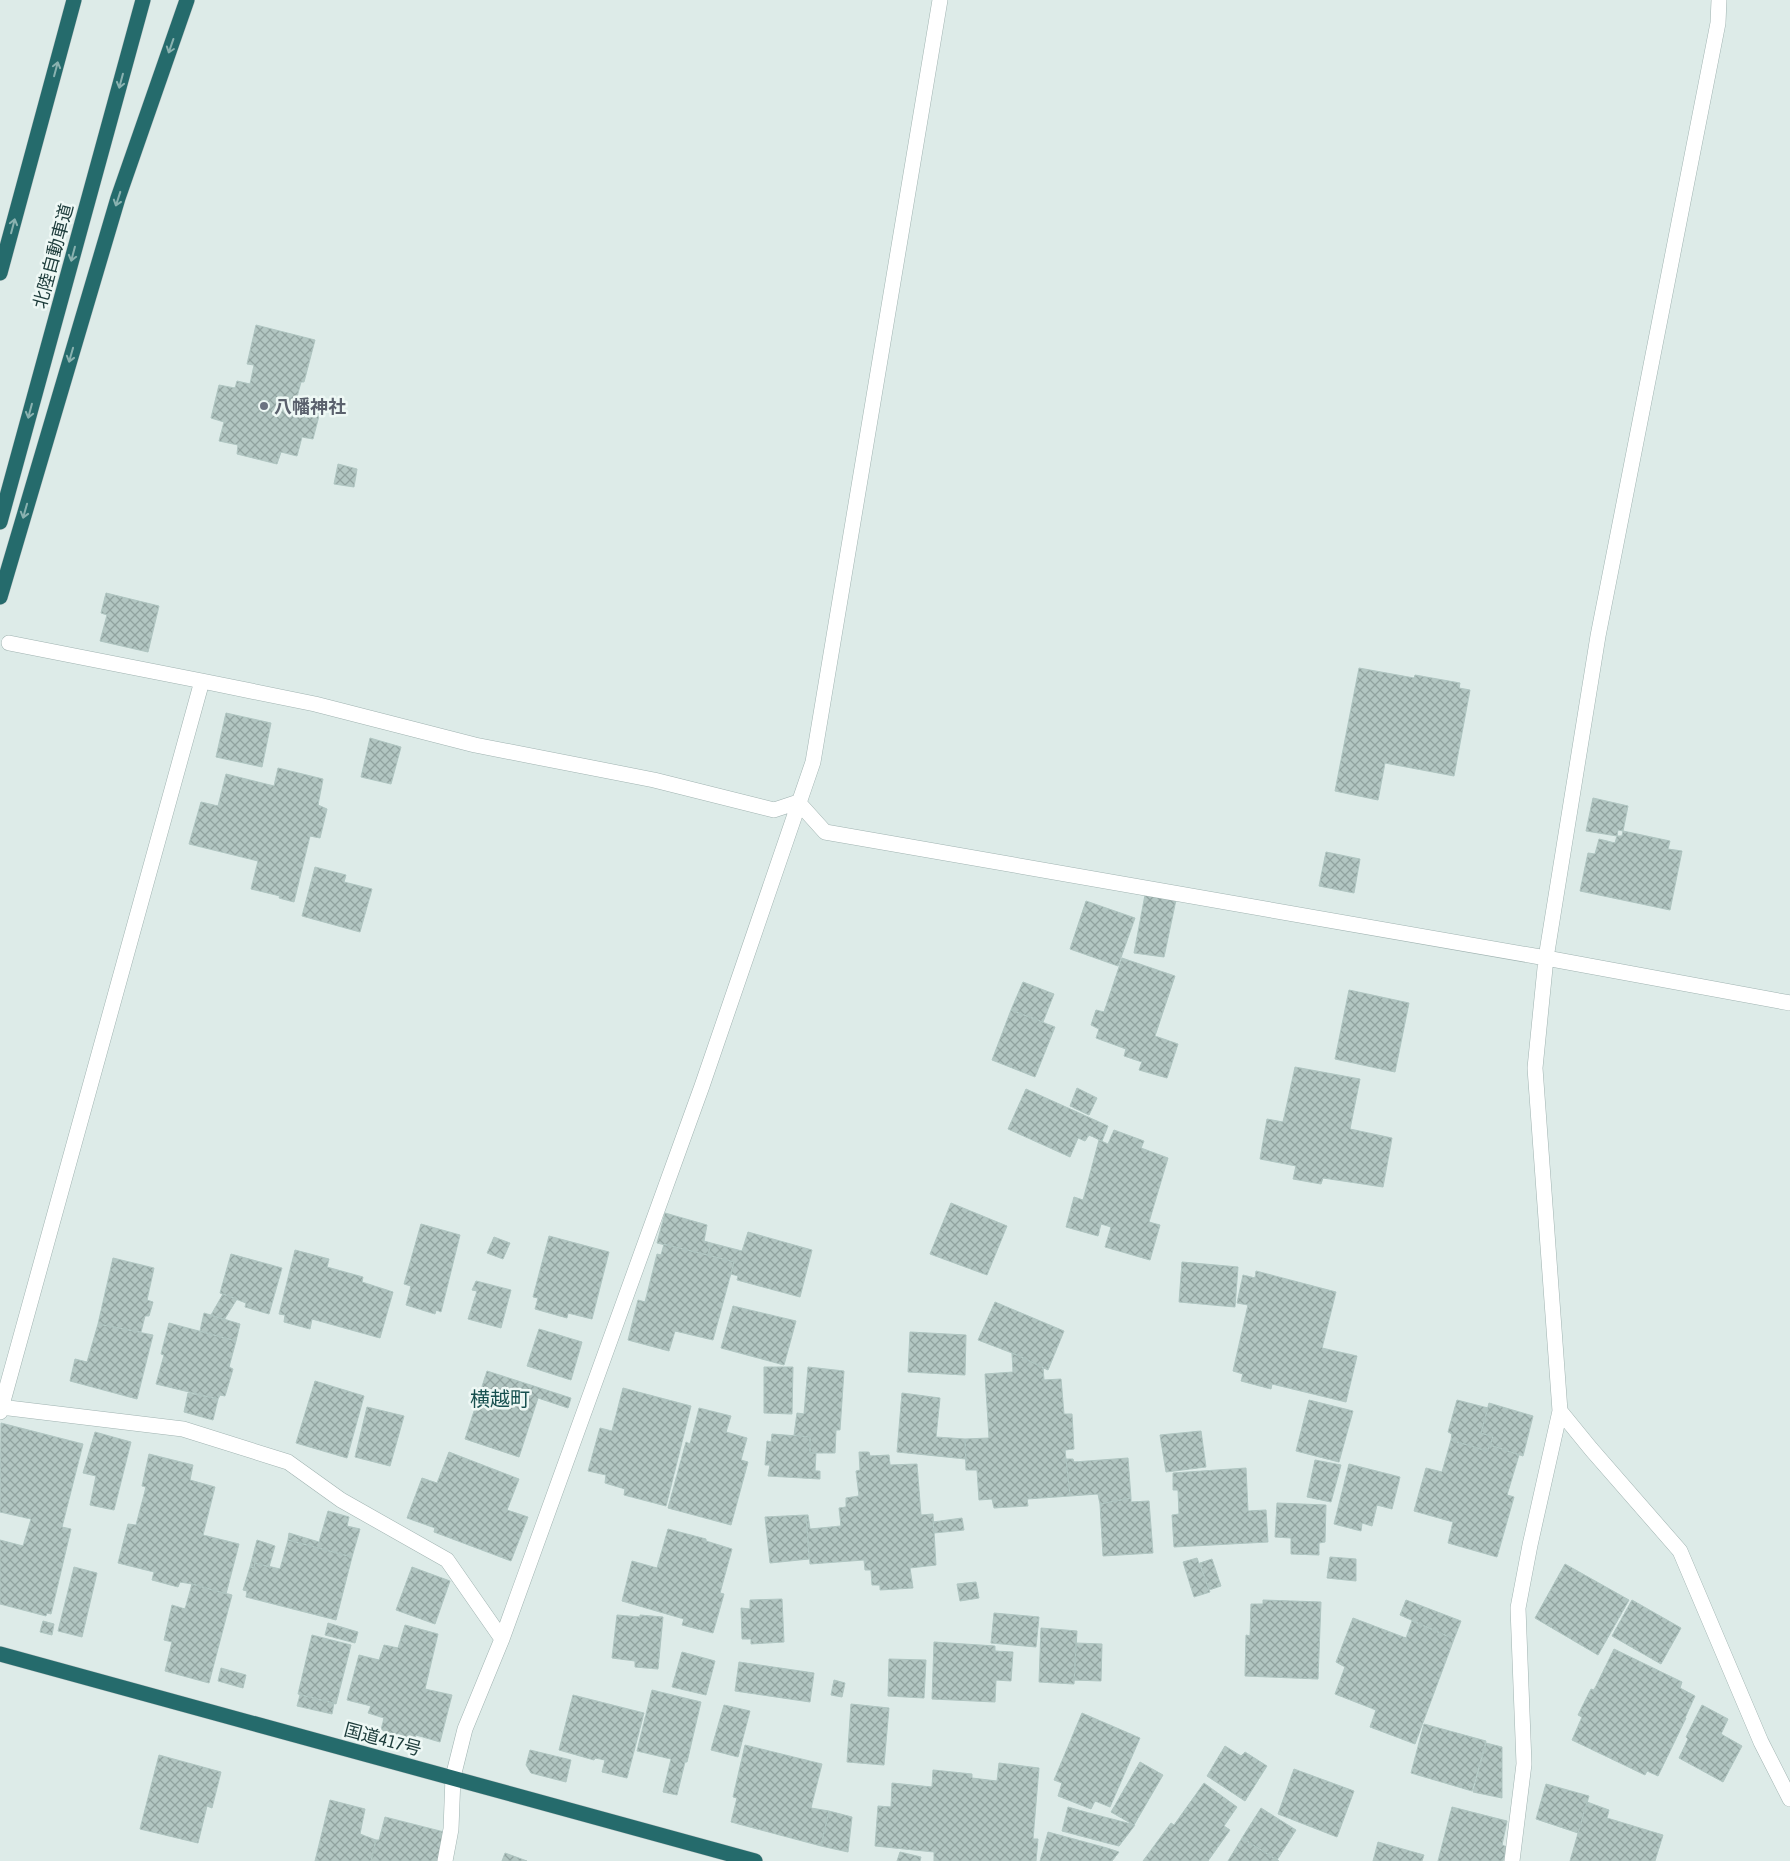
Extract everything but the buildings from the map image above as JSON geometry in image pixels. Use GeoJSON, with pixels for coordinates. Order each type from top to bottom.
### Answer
{"type":"FeatureCollection","features":[{"type":"Feature","properties":{"kind":"highway"},"geometry":{"type":"LineString","coordinates":[[0,273],[74,0]]}},
{"type":"Feature","properties":{"kind":"highway","name":"北陸自動車道"},"geometry":{"type":"LineString","coordinates":[[0,522],[143,0]]}},
{"type":"Feature","properties":{"kind":"highway"},"geometry":{"type":"LineString","coordinates":[[0,597],[118,198],[187,0]]}},
{"type":"Feature","properties":{"kind":"highway","name":"国道417号"},"geometry":{"type":"LineString","coordinates":[[0,1654],[755,1861]]}},
{"type":"Feature","properties":{"kind":"street"},"geometry":{"type":"LineString","coordinates":[[445,1861],[450,1829],[453,1777],[465,1729],[502,1639],[702,1086],[812,762],[940,0]]}},
{"type":"Feature","properties":{"kind":"street"},"geometry":{"type":"LineString","coordinates":[[1512,1861],[1524,1764],[1518,1608],[1560,1411],[1535,1068],[1546,958],[1598,636],[1718,23],[1719,0]]}},
{"type":"Feature","properties":{"kind":"street"},"geometry":{"type":"LineString","coordinates":[[9,643],[315,704],[475,745],[654,780],[774,810],[798,802]]}},
{"type":"Feature","properties":{"kind":"street"},"geometry":{"type":"LineString","coordinates":[[202,681],[1,1409],[183,1429],[288,1462],[341,1500],[447,1560],[502,1639]]}},
{"type":"Feature","properties":{"kind":"street"},"geometry":{"type":"LineString","coordinates":[[798,802],[825,832],[1546,958],[1790,1004]]}},
{"type":"Feature","properties":{"kind":"street"},"geometry":{"type":"LineString","coordinates":[[1560,1411],[1680,1551],[1761,1742],[1790,1799]]}},
{"type":"Feature","properties":{"kind":"place","name":"八幡神社"},"geometry":{"type":"Point","coordinates":[264,406]}},
{"type":"Feature","properties":{"kind":"district","name":"横越町"},"geometry":{"type":"Point","coordinates":[500,1398]}}]}
